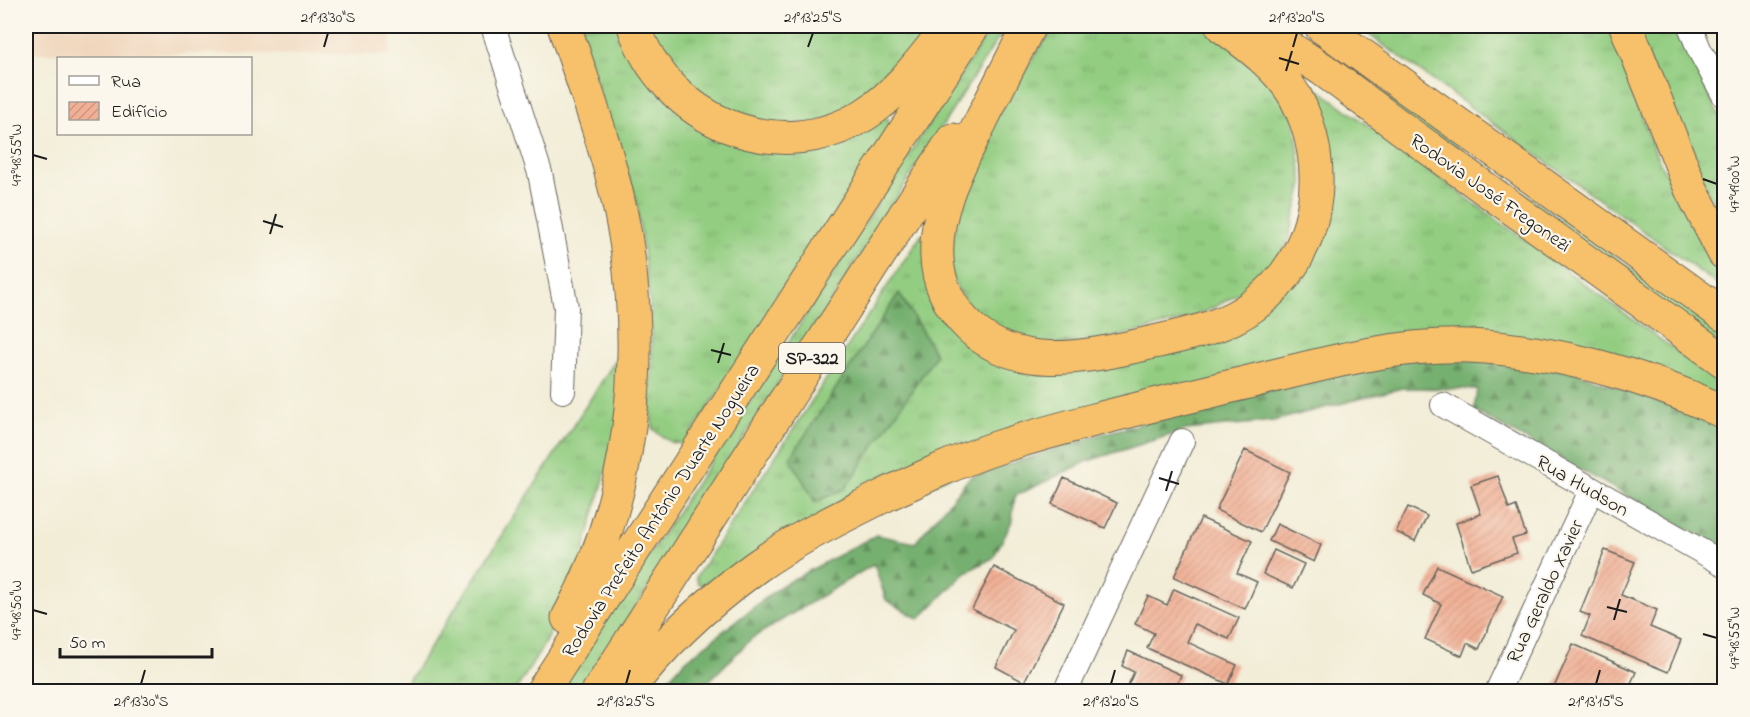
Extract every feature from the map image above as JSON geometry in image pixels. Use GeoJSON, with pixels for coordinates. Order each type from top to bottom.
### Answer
{"type":"FeatureCollection","features":[{"type":"Feature","properties":{"kind":"highway"},"geometry":{"type":"LineString","coordinates":[[527,692],[596,563],[624,462],[632,402],[635,343],[632,284],[624,232],[610,171],[564,26]]}},
{"type":"Feature","properties":{"kind":"highway"},"geometry":{"type":"LineString","coordinates":[[634,26],[643,47],[663,79],[693,107],[708,117],[738,130],[755,134],[792,136],[807,135],[862,117],[879,105],[912,72],[949,26]]}},
{"type":"Feature","properties":{"kind":"highway","name":"Rodovia Prefeito Antônio Duarte Nogueira"},"geometry":{"type":"LineString","coordinates":[[542,692],[973,26]]}},
{"type":"Feature","properties":{"kind":"highway"},"geometry":{"type":"LineString","coordinates":[[1028,26],[949,189],[939,223],[937,259],[947,297],[962,318],[977,333],[994,345],[1010,351],[1060,359],[1101,354],[1197,332],[1223,323],[1254,306],[1267,294],[1292,267],[1302,249],[1316,202],[1316,166],[1309,133],[1294,94],[1268,62],[1222,26]]}},
{"type":"Feature","properties":{"kind":"highway","name":"SP-322"},"geometry":{"type":"LineString","coordinates":[[598,692],[1028,26]]}},
{"type":"Feature","properties":{"kind":"highway","name":"Rodovia José Fregonezi"},"geometry":{"type":"LineString","coordinates":[[1257,26],[1322,69],[1408,134],[1725,361]]}},
{"type":"Feature","properties":{"kind":"highway","name":"Rodovia José Fregonezi"},"geometry":{"type":"LineString","coordinates":[[1321,26],[1725,315]]}},
{"type":"Feature","properties":{"kind":"highway"},"geometry":{"type":"LineString","coordinates":[[1626,26],[1690,189],[1725,253]]}},
{"type":"Feature","properties":{"kind":"highway"},"geometry":{"type":"LineString","coordinates":[[626,692],[646,665],[718,598],[757,566],[823,526],[909,483],[952,465],[998,447],[1077,425],[1360,356],[1409,347],[1467,346],[1556,355],[1601,367],[1725,412]]}},
{"type":"Feature","properties":{"kind":"street"},"geometry":{"type":"LineString","coordinates":[[493,26],[540,173],[566,307],[563,391]]}},
{"type":"Feature","properties":{"kind":"street"},"geometry":{"type":"LineString","coordinates":[[1690,26],[1699,49],[1725,95]]}},
{"type":"Feature","properties":{"kind":"street","name":"Rua Hudson"},"geometry":{"type":"LineString","coordinates":[[1443,405],[1725,564]]}},
{"type":"Feature","properties":{"kind":"street"},"geometry":{"type":"LineString","coordinates":[[1065,692],[1182,441]]}},
{"type":"Feature","properties":{"kind":"street","name":"Rua Geraldo Xavier"},"geometry":{"type":"LineString","coordinates":[[1497,692],[1592,490]]}},
{"type":"Feature","properties":{"kind":"shaded area"},"geometry":{"type":"Polygon","coordinates":[[[26,26],[392,26],[390,55],[26,53],[26,26]]]}},
{"type":"Feature","properties":{"kind":"green space"},"geometry":{"type":"Polygon","coordinates":[[[580,26],[622,26],[715,136],[888,118],[890,128],[685,444],[670,442],[653,429],[650,406],[652,357],[650,304],[636,198],[606,115],[580,26]]]}},
{"type":"Feature","properties":{"kind":"green space"},"geometry":{"type":"Polygon","coordinates":[[[641,26],[941,26],[877,97],[816,123],[764,124],[698,100],[641,26]]]}},
{"type":"Feature","properties":{"kind":"green space"},"geometry":{"type":"Polygon","coordinates":[[[992,26],[1006,26],[582,691],[559,692],[770,371],[992,26]]]}},
{"type":"Feature","properties":{"kind":"green space"},"geometry":{"type":"Polygon","coordinates":[[[1054,26],[1211,26],[1261,65],[1294,117],[1303,185],[1287,244],[1268,271],[1245,290],[1185,320],[1108,339],[1031,346],[971,313],[948,270],[966,162],[1054,26]]]}},
{"type":"Feature","properties":{"kind":"green space"},"geometry":{"type":"Polygon","coordinates":[[[1276,26],[1286,26],[1724,333],[1724,349],[1276,26]]]}},
{"type":"Feature","properties":{"kind":"green space"},"geometry":{"type":"Polygon","coordinates":[[[1357,26],[1611,26],[1622,63],[1656,155],[1724,285],[1724,289],[1357,26]]]}},
{"type":"Feature","properties":{"kind":"green space"},"geometry":{"type":"Polygon","coordinates":[[[1633,26],[1678,26],[1724,124],[1724,227],[1633,26]]]}},
{"type":"Feature","properties":{"kind":"green space"},"geometry":{"type":"Polygon","coordinates":[[[1284,64],[1724,386],[1724,401],[1610,358],[1086,413],[710,588],[698,583],[696,577],[921,235],[985,347],[1197,340],[1322,219],[1284,64]]]}},
{"type":"Feature","properties":{"kind":"green space"},"geometry":{"type":"Polygon","coordinates":[[[899,293],[936,355],[845,489],[815,502],[790,458],[899,293]]]}},
{"type":"Feature","properties":{"kind":"green space"},"geometry":{"type":"Polygon","coordinates":[[[626,344],[624,407],[572,592],[539,653],[515,691],[401,692],[626,344]]]}},
{"type":"Feature","properties":{"kind":"green space"},"geometry":{"type":"Polygon","coordinates":[[[1408,353],[1552,364],[1724,425],[1724,549],[1474,411],[1477,389],[1402,388],[1273,421],[1186,430],[1088,461],[1015,496],[1012,521],[993,558],[966,572],[919,619],[886,600],[874,564],[752,638],[699,691],[657,692],[684,662],[781,586],[876,535],[915,543],[970,477],[1098,435],[1408,353]]]}},
{"type":"Feature","properties":{"kind":"building"},"geometry":{"type":"Polygon","coordinates":[[[1245,450],[1290,472],[1261,532],[1216,510],[1245,450]]]}},
{"type":"Feature","properties":{"kind":"building"},"geometry":{"type":"Polygon","coordinates":[[[1498,476],[1509,509],[1516,506],[1526,535],[1512,539],[1517,553],[1471,569],[1456,523],[1481,514],[1471,485],[1498,476]]]}},
{"type":"Feature","properties":{"kind":"building"},"geometry":{"type":"Polygon","coordinates":[[[1064,478],[1117,503],[1105,528],[1052,504],[1064,478]]]}},
{"type":"Feature","properties":{"kind":"building"},"geometry":{"type":"Polygon","coordinates":[[[1408,507],[1427,516],[1415,541],[1396,532],[1408,507]]]}},
{"type":"Feature","properties":{"kind":"building"},"geometry":{"type":"Polygon","coordinates":[[[1201,518],[1252,541],[1237,573],[1257,582],[1245,609],[1174,577],[1201,518]]]}},
{"type":"Feature","properties":{"kind":"building"},"geometry":{"type":"Polygon","coordinates":[[[1277,524],[1321,545],[1314,562],[1269,541],[1277,524]]]}},
{"type":"Feature","properties":{"kind":"building"},"geometry":{"type":"Polygon","coordinates":[[[1274,550],[1304,564],[1293,588],[1263,574],[1274,550]]]}},
{"type":"Feature","properties":{"kind":"building"},"geometry":{"type":"Polygon","coordinates":[[[1605,550],[1635,562],[1621,595],[1657,610],[1650,627],[1681,640],[1668,672],[1582,636],[1590,616],[1580,612],[1605,550]]]}},
{"type":"Feature","properties":{"kind":"building"},"geometry":{"type":"Polygon","coordinates":[[[1437,566],[1503,596],[1479,649],[1467,643],[1462,656],[1425,639],[1441,604],[1423,595],[1437,566]]]}},
{"type":"Feature","properties":{"kind":"building"},"geometry":{"type":"Polygon","coordinates":[[[994,567],[1064,603],[1024,682],[996,667],[1014,630],[972,609],[994,567]]]}},
{"type":"Feature","properties":{"kind":"building"},"geometry":{"type":"Polygon","coordinates":[[[1174,589],[1239,618],[1229,639],[1195,624],[1187,642],[1237,665],[1228,684],[1147,648],[1154,633],[1135,624],[1148,596],[1167,605],[1174,589]]]}},
{"type":"Feature","properties":{"kind":"building"},"geometry":{"type":"Polygon","coordinates":[[[1573,644],[1636,672],[1627,692],[1609,692],[1599,687],[1597,692],[1552,692],[1573,644]]]}},
{"type":"Feature","properties":{"kind":"building"},"geometry":{"type":"Polygon","coordinates":[[[1128,651],[1181,675],[1174,692],[1125,692],[1134,672],[1122,666],[1128,651]]]}}]}
